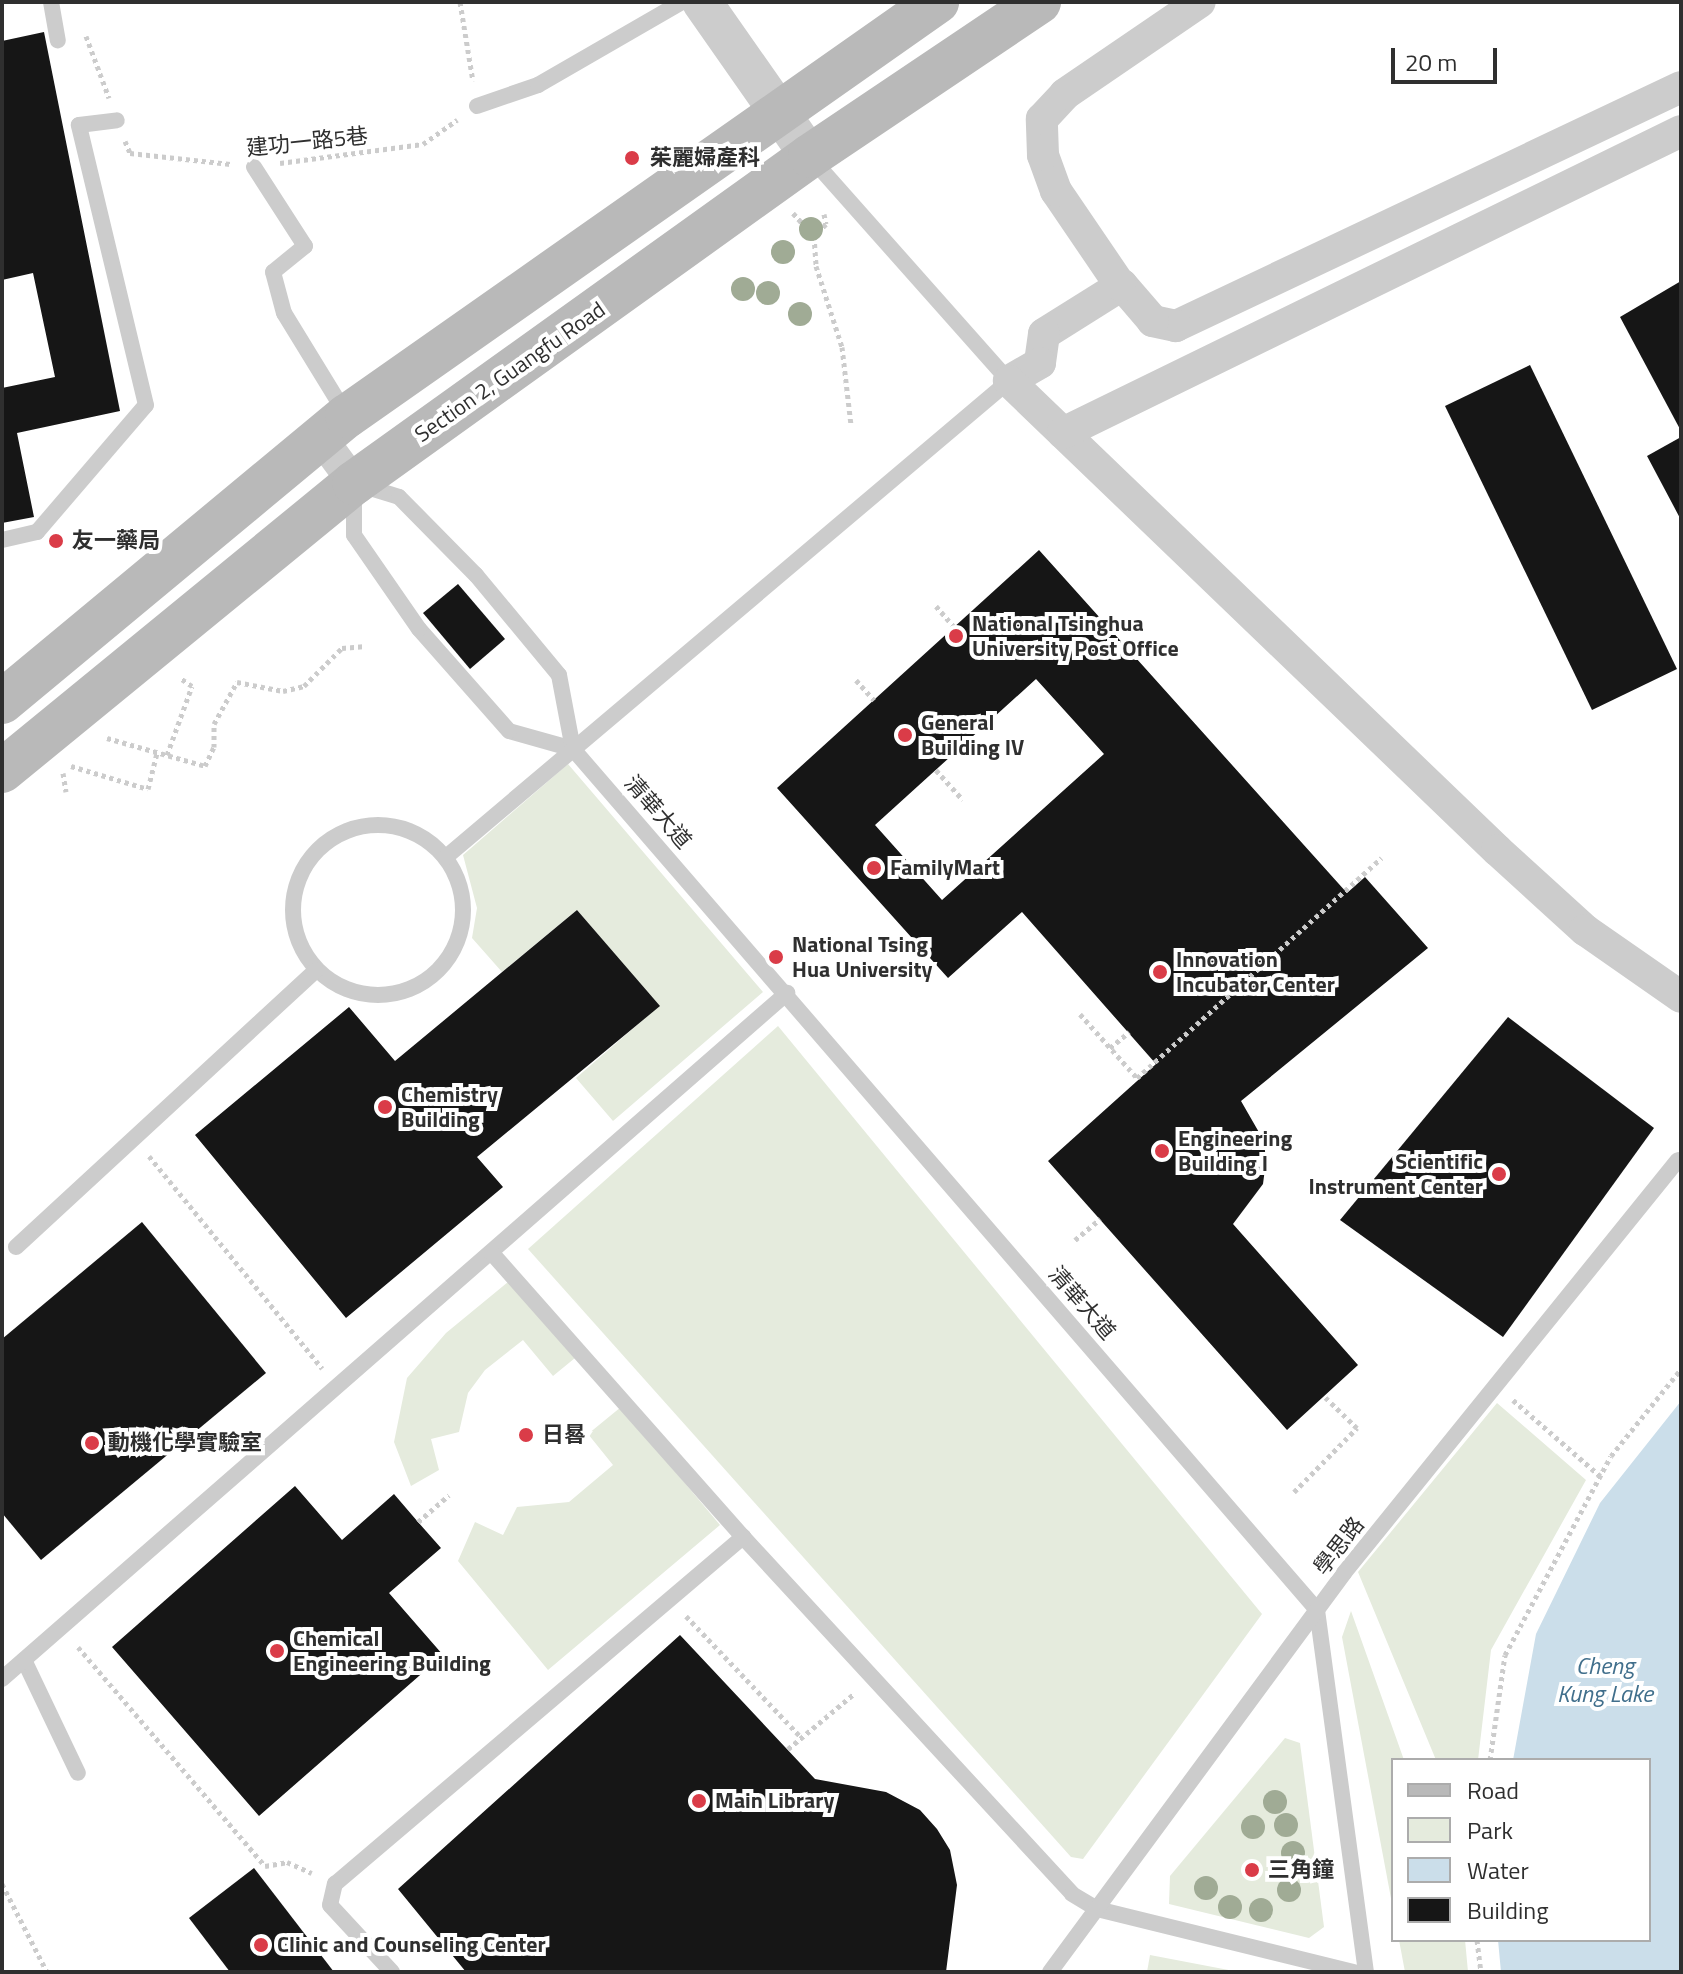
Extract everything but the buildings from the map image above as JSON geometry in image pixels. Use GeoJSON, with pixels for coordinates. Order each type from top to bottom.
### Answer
{"type":"FeatureCollection","features":[{"type":"Feature","properties":{"kind":"main road"},"geometry":{"type":"LineString","coordinates":[[2,702],[334,427],[775,113],[937,2]]}},
{"type":"Feature","properties":{"kind":"main road","name":"Section 2, Guangfu Road"},"geometry":{"type":"LineString","coordinates":[[2,771],[354,483],[810,156],[1039,2]]}},
{"type":"Feature","properties":{"kind":"street"},"geometry":{"type":"LineString","coordinates":[[702,2],[775,113],[810,156]]}},
{"type":"Feature","properties":{"kind":"street"},"geometry":{"type":"LineString","coordinates":[[1200,2],[1065,94],[1042,119],[1043,155],[1056,191],[1120,285],[1153,321],[1176,326],[1681,87]]}},
{"type":"Feature","properties":{"kind":"street"},"geometry":{"type":"LineString","coordinates":[[1063,433],[1681,131]]}},
{"type":"Feature","properties":{"kind":"street"},"geometry":{"type":"LineString","coordinates":[[1120,285],[1044,334],[1040,363],[1009,381],[1497,850],[1585,930],[1681,997]]}},
{"type":"Feature","properties":{"kind":"street"},"geometry":{"type":"LineString","coordinates":[[334,427],[354,483]]}},
{"type":"Feature","properties":{"kind":"lane"},"geometry":{"type":"LineString","coordinates":[[51,2],[58,40]]}},
{"type":"Feature","properties":{"kind":"lane"},"geometry":{"type":"LineString","coordinates":[[477,106],[538,85],[682,2]]}},
{"type":"Feature","properties":{"kind":"lane"},"geometry":{"type":"LineString","coordinates":[[2,540],[37,532],[146,405],[79,125],[117,120]]}},
{"type":"Feature","properties":{"kind":"lane"},"geometry":{"type":"LineString","coordinates":[[446,857],[1009,381],[810,156]]}},
{"type":"Feature","properties":{"kind":"lane"},"geometry":{"type":"LineString","coordinates":[[254,167],[305,246],[273,272],[284,313],[334,427]]}},
{"type":"Feature","properties":{"kind":"lane"},"geometry":{"type":"LineString","coordinates":[[354,483],[399,497],[559,675],[573,749],[509,731],[419,629],[354,535],[354,483]]}},
{"type":"Feature","properties":{"kind":"lane","name":"清華大道"},"geometry":{"type":"LineString","coordinates":[[573,749],[1317,1610]]}},
{"type":"Feature","properties":{"kind":"lane"},"geometry":{"type":"LineString","coordinates":[[373,824],[426,838],[446,857],[464,912],[444,966],[395,995],[366,996],[332,984],[316,970],[300,946],[294,892],[322,845],[373,824]]}},
{"type":"Feature","properties":{"kind":"lane"},"geometry":{"type":"LineString","coordinates":[[16,1247],[316,970]]}},
{"type":"Feature","properties":{"kind":"lane"},"geometry":{"type":"LineString","coordinates":[[2,1679],[787,993]]}},
{"type":"Feature","properties":{"kind":"lane","name":"學思路"},"geometry":{"type":"LineString","coordinates":[[1050,1972],[1317,1610],[1678,1160]]}},
{"type":"Feature","properties":{"kind":"lane"},"geometry":{"type":"LineString","coordinates":[[491,1252],[870,1679],[1072,1894],[1097,1909],[1354,1972]]}},
{"type":"Feature","properties":{"kind":"lane"},"geometry":{"type":"LineString","coordinates":[[392,1972],[330,1905],[335,1884],[743,1537]]}},
{"type":"Feature","properties":{"kind":"lane"},"geometry":{"type":"LineString","coordinates":[[1317,1610],[1366,1972]]}},
{"type":"Feature","properties":{"kind":"lane"},"geometry":{"type":"LineString","coordinates":[[24,1660],[78,1773]]}},
{"type":"Feature","properties":{"kind":"path"},"geometry":{"type":"LineString","coordinates":[[460,2],[477,106]]}},
{"type":"Feature","properties":{"kind":"path","name":"建功一路5巷"},"geometry":{"type":"LineString","coordinates":[[58,40],[86,36],[130,153],[254,167],[423,144],[477,106]]}},
{"type":"Feature","properties":{"kind":"path"},"geometry":{"type":"LineString","coordinates":[[790,209],[814,236],[816,266],[842,347],[851,425]]}},
{"type":"Feature","properties":{"kind":"path"},"geometry":{"type":"LineString","coordinates":[[814,236],[826,224],[824,214]]}},
{"type":"Feature","properties":{"kind":"path"},"geometry":{"type":"LineString","coordinates":[[936,606],[954,627]]}},
{"type":"Feature","properties":{"kind":"path"},"geometry":{"type":"LineString","coordinates":[[107,738],[205,766],[214,747],[214,724],[237,682],[283,691],[304,686],[342,648],[363,646]]}},
{"type":"Feature","properties":{"kind":"path"},"geometry":{"type":"LineString","coordinates":[[167,755],[192,686],[180,678]]}},
{"type":"Feature","properties":{"kind":"path"},"geometry":{"type":"LineString","coordinates":[[856,680],[874,700]]}},
{"type":"Feature","properties":{"kind":"path"},"geometry":{"type":"LineString","coordinates":[[71,766],[148,789],[157,752]]}},
{"type":"Feature","properties":{"kind":"path"},"geometry":{"type":"LineString","coordinates":[[936,770],[963,800]]}},
{"type":"Feature","properties":{"kind":"path"},"geometry":{"type":"LineString","coordinates":[[63,773],[66,792]]}},
{"type":"Feature","properties":{"kind":"path"},"geometry":{"type":"LineString","coordinates":[[1080,1014],[1137,1078],[1381,858]]}},
{"type":"Feature","properties":{"kind":"path"},"geometry":{"type":"LineString","coordinates":[[1110,1048],[1129,1032]]}},
{"type":"Feature","properties":{"kind":"path"},"geometry":{"type":"LineString","coordinates":[[134,1138],[338,1387]]}},
{"type":"Feature","properties":{"kind":"path"},"geometry":{"type":"LineString","coordinates":[[1075,1240],[1100,1219]]}},
{"type":"Feature","properties":{"kind":"path"},"geometry":{"type":"LineString","coordinates":[[1490,1758],[1505,1655],[1600,1476],[1681,1369]]}},
{"type":"Feature","properties":{"kind":"path"},"geometry":{"type":"LineString","coordinates":[[1496,1385],[1600,1476]]}},
{"type":"Feature","properties":{"kind":"path"},"geometry":{"type":"LineString","coordinates":[[1294,1492],[1357,1428],[1324,1396]]}},
{"type":"Feature","properties":{"kind":"path"},"geometry":{"type":"LineString","coordinates":[[418,1522],[449,1495]]}},
{"type":"Feature","properties":{"kind":"path"},"geometry":{"type":"LineString","coordinates":[[685,1615],[801,1737]]}},
{"type":"Feature","properties":{"kind":"path"},"geometry":{"type":"LineString","coordinates":[[60,1627],[265,1866],[287,1862],[335,1884]]}},
{"type":"Feature","properties":{"kind":"path"},"geometry":{"type":"LineString","coordinates":[[788,1749],[870,1679]]}},
{"type":"Feature","properties":{"kind":"path"},"geometry":{"type":"LineString","coordinates":[[2,1884],[47,1972]]}},
{"type":"Feature","properties":{"kind":"path"},"geometry":{"type":"LineString","coordinates":[[1477,1942],[1481,1972]]}},
{"type":"Feature","properties":{"kind":"green space"},"geometry":{"type":"Polygon","coordinates":[[[568,764],[763,992],[613,1121],[576,1078],[659,1006],[577,910],[502,972],[472,938],[477,908],[463,855],[568,764]]]}},
{"type":"Feature","properties":{"kind":"green space"},"geometry":{"type":"Polygon","coordinates":[[[778,1026],[1262,1614],[1083,1859],[1071,1857],[528,1249],[778,1026]]]}},
{"type":"Feature","properties":{"kind":"green space"},"geometry":{"type":"Polygon","coordinates":[[[508,1282],[575,1358],[553,1376],[523,1340],[485,1370],[468,1393],[459,1432],[431,1439],[439,1470],[411,1486],[394,1442],[407,1378],[446,1333],[508,1282]]]}},
{"type":"Feature","properties":{"kind":"green space"},"geometry":{"type":"Polygon","coordinates":[[[1497,1403],[1586,1480],[1491,1650],[1478,1758],[1435,1758],[1358,1572],[1497,1403]]]}},
{"type":"Feature","properties":{"kind":"green space"},"geometry":{"type":"Polygon","coordinates":[[[621,1407],[720,1525],[548,1670],[458,1561],[475,1522],[503,1535],[517,1507],[569,1502],[613,1465],[588,1434],[621,1407]]]}},
{"type":"Feature","properties":{"kind":"green space"},"geometry":{"type":"Polygon","coordinates":[[[1351,1611],[1403,1758],[1391,1758],[1391,1898],[1342,1637],[1351,1611]]]}},
{"type":"Feature","properties":{"kind":"green space"},"geometry":{"type":"Polygon","coordinates":[[[1285,1738],[1300,1743],[1324,1927],[1309,1938],[1169,1904],[1170,1876],[1285,1738]]]}},
{"type":"Feature","properties":{"kind":"green space"},"geometry":{"type":"Polygon","coordinates":[[[1399,1942],[1465,1942],[1468,1972],[1405,1972],[1399,1942]]]}},
{"type":"Feature","properties":{"kind":"green space"},"geometry":{"type":"Polygon","coordinates":[[[1150,1955],[1239,1972],[1147,1972],[1150,1955]]]}},
{"type":"Feature","properties":{"kind":"water","name":"Cheng Kung Lake"},"geometry":{"type":"Polygon","coordinates":[[[1681,1401],[1681,1972],[1501,1972],[1498,1942],[1651,1942],[1651,1758],[1513,1758],[1536,1634],[1600,1503],[1681,1401]]]}},
{"type":"Feature","properties":{"kind":"place","name":"茱麗婦產科"},"geometry":{"type":"Point","coordinates":[632,158]}},
{"type":"Feature","properties":{"kind":"place","name":"友一藥局"},"geometry":{"type":"Point","coordinates":[56,541]}},
{"type":"Feature","properties":{"kind":"place","name":"National Tsinghua University Post Office"},"geometry":{"type":"Point","coordinates":[956,636]}},
{"type":"Feature","properties":{"kind":"place","name":"General Building IV"},"geometry":{"type":"Point","coordinates":[905,735]}},
{"type":"Feature","properties":{"kind":"place","name":"FamilyMart"},"geometry":{"type":"Point","coordinates":[874,868]}},
{"type":"Feature","properties":{"kind":"place","name":"National Tsing Hua University"},"geometry":{"type":"Point","coordinates":[776,957]}},
{"type":"Feature","properties":{"kind":"place","name":"Innovation Incubator Center"},"geometry":{"type":"Point","coordinates":[1160,972]}},
{"type":"Feature","properties":{"kind":"place","name":"Chemistry Building"},"geometry":{"type":"Point","coordinates":[385,1107]}},
{"type":"Feature","properties":{"kind":"place","name":"Engineering Building I"},"geometry":{"type":"Point","coordinates":[1162,1151]}},
{"type":"Feature","properties":{"kind":"place","name":"Scientific Instrument Center"},"geometry":{"type":"Point","coordinates":[1499,1174]}},
{"type":"Feature","properties":{"kind":"place","name":"日晷"},"geometry":{"type":"Point","coordinates":[526,1435]}},
{"type":"Feature","properties":{"kind":"place","name":"動機化學實驗室"},"geometry":{"type":"Point","coordinates":[92,1443]}},
{"type":"Feature","properties":{"kind":"place","name":"Chemical Engineering Building"},"geometry":{"type":"Point","coordinates":[277,1651]}},
{"type":"Feature","properties":{"kind":"place","name":"Main Library"},"geometry":{"type":"Point","coordinates":[699,1801]}},
{"type":"Feature","properties":{"kind":"place","name":"三角鐘"},"geometry":{"type":"Point","coordinates":[1252,1870]}},
{"type":"Feature","properties":{"kind":"place","name":"Clinic and Counseling Center"},"geometry":{"type":"Point","coordinates":[261,1945]}}]}
